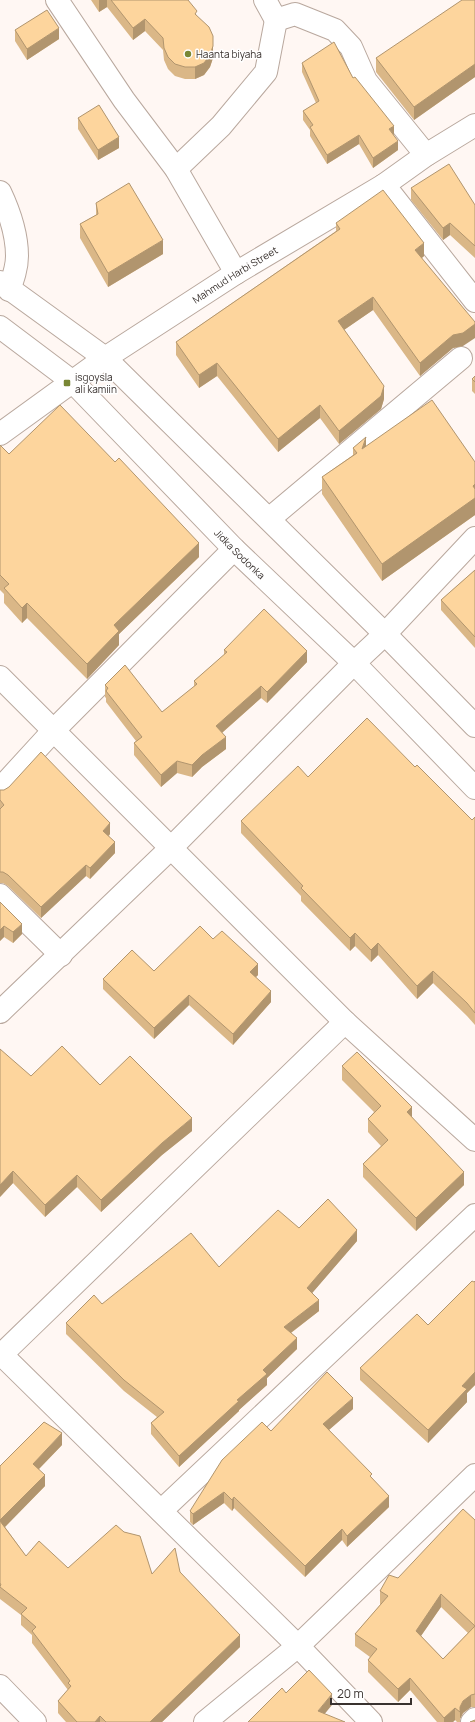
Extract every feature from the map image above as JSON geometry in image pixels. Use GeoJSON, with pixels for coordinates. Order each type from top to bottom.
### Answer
{"type":"FeatureCollection","features":[{"type":"Feature","properties":{"kind":"street"},"geometry":{"type":"LineString","coordinates":[[57,0],[124,100],[176,168],[236,273]]}},
{"type":"Feature","properties":{"kind":"street"},"geometry":{"type":"LineString","coordinates":[[176,168],[221,126],[266,72],[276,20],[265,0]]}},
{"type":"Feature","properties":{"kind":"street"},"geometry":{"type":"LineString","coordinates":[[276,20],[294,14],[335,30],[352,47],[366,80],[426,155]]}},
{"type":"Feature","properties":{"kind":"street","name":"Mahmud Harbi Street"},"geometry":{"type":"LineString","coordinates":[[0,434],[105,358],[236,273],[384,185],[426,155],[475,125]]}},
{"type":"Feature","properties":{"kind":"street"},"geometry":{"type":"LineString","coordinates":[[384,185],[475,301]]}},
{"type":"Feature","properties":{"kind":"street"},"geometry":{"type":"LineString","coordinates":[[0,192],[9,214],[17,256],[15,274],[5,286],[105,358],[386,634],[475,726]]}},
{"type":"Feature","properties":{"kind":"street","name":"Jidka Sodonka"},"geometry":{"type":"LineString","coordinates":[[0,327],[72,382],[234,549],[354,663],[475,788]]}},
{"type":"Feature","properties":{"kind":"street"},"geometry":{"type":"LineString","coordinates":[[268,519],[461,358]]}},
{"type":"Feature","properties":{"kind":"street"},"geometry":{"type":"LineString","coordinates":[[0,1012],[172,848],[354,663],[386,634],[475,538]]}},
{"type":"Feature","properties":{"kind":"street"},"geometry":{"type":"LineString","coordinates":[[0,789],[54,730],[234,549]]}},
{"type":"Feature","properties":{"kind":"street"},"geometry":{"type":"LineString","coordinates":[[0,677],[345,1022],[475,1140]]}},
{"type":"Feature","properties":{"kind":"street"},"geometry":{"type":"LineString","coordinates":[[0,895],[61,955]]}},
{"type":"Feature","properties":{"kind":"street"},"geometry":{"type":"LineString","coordinates":[[345,1022],[1,1354],[298,1646],[371,1722]]}},
{"type":"Feature","properties":{"kind":"street"},"geometry":{"type":"LineString","coordinates":[[161,1511],[475,1215]]}},
{"type":"Feature","properties":{"kind":"street"},"geometry":{"type":"LineString","coordinates":[[205,1722],[298,1646],[475,1474]]}},
{"type":"Feature","properties":{"kind":"street"},"geometry":{"type":"LineString","coordinates":[[0,1686],[35,1722]]}},
{"type":"Feature","properties":{"kind":"street"},"geometry":{"type":"LineString","coordinates":[[472,1722],[475,1719]]}},
{"type":"Feature","properties":{"kind":"building"},"geometry":{"type":"Polygon","coordinates":[[[111,0],[188,0],[197,11],[195,14],[209,27],[213,36],[213,46],[210,55],[204,63],[195,67],[185,67],[175,64],[168,57],[164,48],[163,38],[145,19],[133,28],[111,0]]]}},
{"type":"Feature","properties":{"kind":"building"},"geometry":{"type":"Polygon","coordinates":[[[462,0],[475,0],[475,64],[414,107],[376,58],[462,0]]]}},
{"type":"Feature","properties":{"kind":"building"},"geometry":{"type":"Polygon","coordinates":[[[47,10],[59,28],[27,49],[15,30],[47,10]]]}},
{"type":"Feature","properties":{"kind":"building"},"geometry":{"type":"Polygon","coordinates":[[[334,42],[353,78],[355,77],[394,126],[389,129],[398,141],[373,158],[359,135],[327,155],[310,127],[313,125],[303,111],[319,101],[302,63],[334,42]]]}},
{"type":"Feature","properties":{"kind":"building"},"geometry":{"type":"Polygon","coordinates":[[[99,105],[119,137],[98,150],[78,118],[99,105]]]}},
{"type":"Feature","properties":{"kind":"building"},"geometry":{"type":"Polygon","coordinates":[[[449,164],[475,205],[475,246],[450,223],[443,228],[411,188],[449,164]]]}},
{"type":"Feature","properties":{"kind":"building"},"geometry":{"type":"Polygon","coordinates":[[[129,183],[163,240],[108,273],[80,224],[98,214],[96,203],[129,183]]]}},
{"type":"Feature","properties":{"kind":"building"},"geometry":{"type":"Polygon","coordinates":[[[383,190],[424,243],[415,250],[475,322],[475,324],[463,333],[453,335],[420,363],[373,297],[338,321],[384,386],[381,396],[339,431],[320,405],[278,439],[217,363],[199,375],[176,342],[340,229],[336,223],[383,190]]]}},
{"type":"Feature","properties":{"kind":"building"},"geometry":{"type":"Polygon","coordinates":[[[432,400],[475,462],[475,484],[473,486],[475,489],[475,498],[382,564],[322,477],[357,453],[353,448],[366,437],[362,449],[432,400]]]}},
{"type":"Feature","properties":{"kind":"building"},"geometry":{"type":"Polygon","coordinates":[[[60,405],[115,462],[119,458],[199,543],[114,625],[119,631],[87,664],[27,603],[22,608],[4,588],[9,584],[0,575],[0,445],[9,454],[60,405]]]}},
{"type":"Feature","properties":{"kind":"building"},"geometry":{"type":"Polygon","coordinates":[[[475,570],[475,637],[441,600],[475,570]]]}},
{"type":"Feature","properties":{"kind":"building"},"geometry":{"type":"Polygon","coordinates":[[[264,609],[307,651],[267,692],[261,686],[216,726],[226,737],[202,755],[192,765],[177,761],[161,775],[134,743],[142,737],[106,691],[108,688],[105,685],[125,665],[162,712],[197,684],[194,681],[227,652],[224,650],[264,609]]]}},
{"type":"Feature","properties":{"kind":"building"},"geometry":{"type":"Polygon","coordinates":[[[367,718],[415,767],[417,765],[472,820],[475,817],[475,1013],[467,1003],[433,971],[417,986],[378,943],[371,950],[355,933],[350,938],[301,888],[303,886],[241,821],[298,766],[308,777],[367,718]]]}},
{"type":"Feature","properties":{"kind":"building"},"geometry":{"type":"Polygon","coordinates":[[[41,752],[110,823],[103,831],[115,842],[90,868],[86,865],[41,907],[8,875],[0,872],[0,809],[4,805],[0,800],[0,790],[4,790],[9,787],[41,752]]]}},
{"type":"Feature","properties":{"kind":"building"},"geometry":{"type":"Polygon","coordinates":[[[0,902],[22,924],[13,932],[4,926],[0,930],[0,902]]]}},
{"type":"Feature","properties":{"kind":"building"},"geometry":{"type":"Polygon","coordinates":[[[200,926],[213,939],[222,931],[258,964],[250,972],[271,991],[233,1034],[189,995],[154,1028],[103,979],[132,950],[154,971],[200,926]]]}},
{"type":"Feature","properties":{"kind":"building"},"geometry":{"type":"Polygon","coordinates":[[[62,1046],[100,1085],[130,1056],[192,1118],[162,1143],[101,1200],[77,1175],[45,1205],[13,1171],[0,1185],[0,1049],[31,1076],[62,1046]]]}},
{"type":"Feature","properties":{"kind":"building"},"geometry":{"type":"Polygon","coordinates":[[[357,1052],[412,1107],[407,1112],[464,1172],[416,1218],[363,1164],[388,1140],[368,1119],[381,1106],[342,1066],[357,1052]]]}},
{"type":"Feature","properties":{"kind":"building"},"geometry":{"type":"Polygon","coordinates":[[[328,1199],[357,1230],[307,1288],[319,1300],[284,1327],[297,1338],[263,1370],[267,1374],[237,1400],[239,1401],[179,1456],[151,1423],[164,1412],[124,1380],[66,1323],[94,1295],[102,1304],[191,1233],[219,1267],[278,1210],[299,1228],[328,1199]]]}},
{"type":"Feature","properties":{"kind":"building"},"geometry":{"type":"Polygon","coordinates":[[[472,1281],[475,1281],[475,1372],[462,1386],[467,1389],[428,1430],[360,1368],[417,1314],[428,1325],[472,1281]]]}},
{"type":"Feature","properties":{"kind":"building"},"geometry":{"type":"Polygon","coordinates":[[[327,1372],[353,1398],[323,1424],[372,1474],[370,1476],[389,1496],[347,1536],[342,1529],[305,1566],[234,1497],[232,1500],[224,1492],[193,1514],[190,1511],[222,1460],[262,1422],[271,1431],[327,1372]]]}},
{"type":"Feature","properties":{"kind":"building"},"geometry":{"type":"Polygon","coordinates":[[[44,1422],[62,1433],[33,1464],[45,1475],[0,1520],[0,1466],[44,1422]]]}},
{"type":"Feature","properties":{"kind":"building"},"geometry":{"type":"Polygon","coordinates":[[[463,1509],[475,1520],[475,1626],[475,1694],[463,1701],[460,1707],[460,1712],[455,1708],[444,1718],[410,1678],[398,1689],[368,1660],[377,1649],[355,1634],[388,1596],[380,1591],[389,1575],[398,1578],[463,1509]],[[441,1594],[416,1631],[443,1659],[475,1626],[441,1594]]]}},
{"type":"Feature","properties":{"kind":"building"},"geometry":{"type":"Polygon","coordinates":[[[0,1521],[26,1556],[39,1541],[68,1568],[116,1525],[124,1532],[140,1536],[152,1574],[175,1548],[180,1572],[240,1635],[150,1722],[106,1722],[100,1716],[95,1722],[77,1722],[58,1701],[71,1686],[68,1683],[70,1681],[32,1631],[36,1627],[21,1614],[27,1608],[0,1587],[0,1521]]]}},
{"type":"Feature","properties":{"kind":"building"},"geometry":{"type":"Polygon","coordinates":[[[309,1670],[332,1694],[318,1711],[345,1722],[248,1722],[282,1688],[286,1693],[309,1670]]]}},
{"type":"Feature","properties":{"kind":"place","name":"Haanta biyaha"},"geometry":{"type":"Point","coordinates":[188,54]}},
{"type":"Feature","properties":{"kind":"place","name":"isgoysla ali kamiin"},"geometry":{"type":"Point","coordinates":[67,383]}}]}
